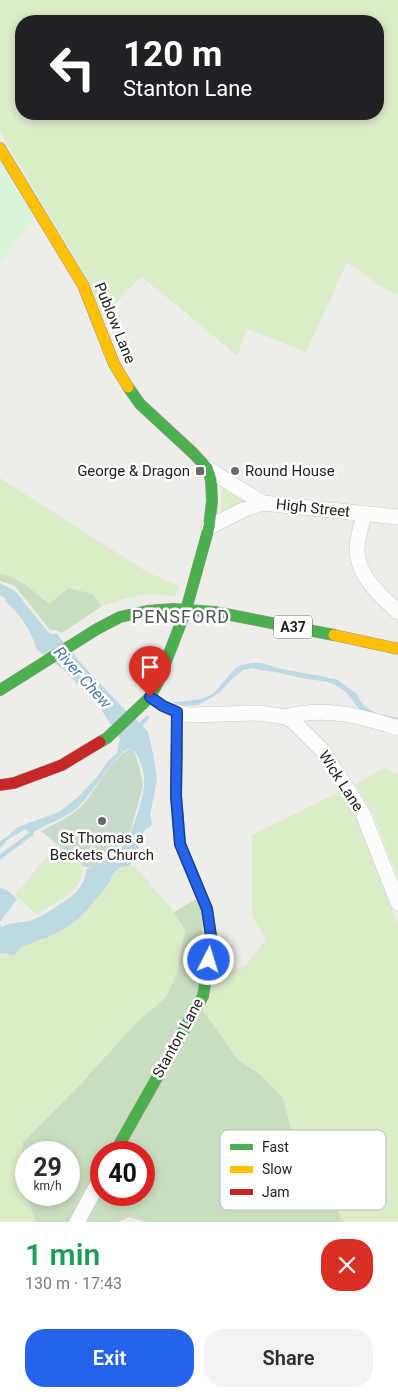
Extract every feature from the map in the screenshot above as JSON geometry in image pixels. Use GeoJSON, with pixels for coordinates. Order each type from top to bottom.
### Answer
{"type":"FeatureCollection","features":[{"type":"Feature","properties":{"kind":"main road","name":"Publow Lane"},"geometry":{"type":"LineString","coordinates":[[0,148],[83,285],[114,364],[124,382],[140,404],[207,468]]}},
{"type":"Feature","properties":{"kind":"main road"},"geometry":{"type":"LineString","coordinates":[[0,785],[62,765],[109,737],[150,697],[158,682],[186,610],[209,527],[212,501],[211,480],[207,468]]}},
{"type":"Feature","properties":{"kind":"main road","name":"A37"},"geometry":{"type":"LineString","coordinates":[[0,690],[110,622],[135,613],[159,610],[215,612],[398,649]]}},
{"type":"Feature","properties":{"kind":"main road"},"geometry":{"type":"LineString","coordinates":[[150,697],[163,706],[177,712]]}},
{"type":"Feature","properties":{"kind":"main road","name":"Stanton Lane"},"geometry":{"type":"LineString","coordinates":[[121,1141],[203,996],[212,943],[207,909],[180,844],[176,796],[177,712]]}},
{"type":"Feature","properties":{"kind":"street","name":"High Street"},"geometry":{"type":"LineString","coordinates":[[207,468],[230,484],[264,503],[398,517]]}},
{"type":"Feature","properties":{"kind":"street"},"geometry":{"type":"LineString","coordinates":[[209,527],[245,509],[264,503]]}},
{"type":"Feature","properties":{"kind":"street"},"geometry":{"type":"LineString","coordinates":[[364,514],[356,551],[359,562],[368,582],[398,612]]}},
{"type":"Feature","properties":{"kind":"street"},"geometry":{"type":"LineString","coordinates":[[177,712],[190,715],[259,713],[286,717],[312,712],[364,717],[398,728]]}},
{"type":"Feature","properties":{"kind":"street","name":"Wick Lane"},"geometry":{"type":"LineString","coordinates":[[286,717],[294,722],[323,751],[363,814],[398,903]]}},
{"type":"Feature","properties":{"kind":"street"},"geometry":{"type":"LineString","coordinates":[[77,1222],[90,1198]]}},
{"type":"Feature","properties":{"kind":"green space"},"geometry":{"type":"Polygon","coordinates":[[[0,0],[398,0],[398,294],[381,287],[347,262],[306,352],[247,329],[237,356],[141,277],[103,316],[85,275],[0,132],[0,0]]]}},
{"type":"Feature","properties":{"kind":"green space"},"geometry":{"type":"Polygon","coordinates":[[[0,163],[34,217],[0,264],[0,163]]]}},
{"type":"Feature","properties":{"kind":"green space"},"geometry":{"type":"Polygon","coordinates":[[[0,478],[147,572],[179,586],[175,596],[146,594],[102,606],[92,594],[49,604],[20,582],[0,573],[0,478]]]}},
{"type":"Feature","properties":{"kind":"green space"},"geometry":{"type":"Polygon","coordinates":[[[224,487],[245,497],[246,503],[223,513],[221,511],[222,488],[224,487]]]}},
{"type":"Feature","properties":{"kind":"green space"},"geometry":{"type":"Polygon","coordinates":[[[0,573],[20,582],[49,604],[69,588],[92,594],[102,606],[62,633],[50,630],[15,586],[0,581],[0,573]]]}},
{"type":"Feature","properties":{"kind":"green space"},"geometry":{"type":"Polygon","coordinates":[[[128,750],[132,750],[135,753],[143,786],[131,829],[125,840],[116,850],[100,863],[93,867],[84,867],[41,831],[82,806],[110,767],[128,750]]]}},
{"type":"Feature","properties":{"kind":"green space"},"geometry":{"type":"Polygon","coordinates":[[[385,768],[398,775],[398,878],[373,813],[355,784],[385,768]]]}},
{"type":"Feature","properties":{"kind":"green space"},"geometry":{"type":"Polygon","coordinates":[[[341,791],[357,814],[398,925],[398,1222],[343,1222],[338,1210],[386,1210],[386,1130],[291,1130],[283,1098],[262,1076],[238,1060],[199,1005],[223,972],[245,966],[266,939],[252,915],[252,835],[341,791]]]}},
{"type":"Feature","properties":{"kind":"green space"},"geometry":{"type":"Polygon","coordinates":[[[56,845],[83,867],[81,877],[77,886],[68,894],[36,914],[15,895],[56,845]]]}},
{"type":"Feature","properties":{"kind":"green space"},"geometry":{"type":"Polygon","coordinates":[[[125,866],[136,867],[174,912],[185,930],[177,974],[165,998],[138,1021],[76,1090],[24,1141],[15,1141],[15,1206],[30,1206],[36,1222],[0,1222],[0,953],[9,955],[20,947],[54,934],[68,925],[84,912],[104,890],[116,872],[125,866]]]}},
{"type":"Feature","properties":{"kind":"green space"},"geometry":{"type":"Polygon","coordinates":[[[196,899],[203,910],[201,995],[117,1141],[90,1141],[90,1191],[73,1222],[36,1222],[30,1206],[80,1206],[80,1141],[24,1141],[78,1087],[138,1021],[165,998],[177,974],[185,930],[174,912],[196,899]]]}},
{"type":"Feature","properties":{"kind":"green space"},"geometry":{"type":"Polygon","coordinates":[[[199,1005],[238,1060],[262,1076],[283,1098],[291,1130],[220,1130],[220,1210],[338,1210],[343,1222],[145,1222],[129,1217],[119,1222],[81,1222],[90,1205],[155,1206],[155,1141],[124,1141],[199,1005]]]}},
{"type":"Feature","properties":{"kind":"water","name":"River Chew"},"geometry":{"type":"Polygon","coordinates":[[[0,583],[15,591],[48,632],[57,634],[80,662],[148,732],[157,780],[150,815],[152,823],[144,831],[136,856],[129,866],[123,867],[116,872],[86,911],[73,923],[55,934],[22,946],[14,955],[0,953],[0,925],[2,927],[36,918],[47,913],[75,894],[82,885],[87,868],[98,865],[110,857],[127,839],[138,813],[144,782],[142,766],[136,753],[133,750],[127,749],[113,762],[76,809],[31,834],[25,829],[6,841],[3,840],[18,827],[59,812],[78,797],[117,753],[120,739],[99,706],[64,670],[36,649],[24,623],[5,601],[6,599],[0,595],[0,583]]]}},
{"type":"Feature","properties":{"kind":"water"},"geometry":{"type":"Polygon","coordinates":[[[261,663],[281,669],[338,680],[358,695],[360,701],[367,708],[376,713],[398,718],[398,722],[360,710],[346,692],[334,684],[253,668],[243,670],[219,693],[198,705],[184,706],[172,702],[204,698],[212,694],[237,667],[261,663]]]}},
{"type":"Feature","properties":{"kind":"water"},"geometry":{"type":"Polygon","coordinates":[[[0,888],[7,890],[17,899],[0,922],[0,888]]]}},
{"type":"Feature","properties":{"kind":"waterway"},"geometry":{"type":"LineString","coordinates":[[137,728],[147,718]]}},
{"type":"Feature","properties":{"kind":"waterway","name":"River Chew"},"geometry":{"type":"LineString","coordinates":[[0,857],[31,834]]}},
{"type":"Feature","properties":{"kind":"waterway","name":"River Chew"},"geometry":{"type":"LineString","coordinates":[[0,845],[4,841]]}},
{"type":"Feature","properties":{"kind":"traffic: fast"},"geometry":{"type":"LineString","coordinates":[[100,742],[107,738],[150,697],[158,682],[186,610],[209,527],[212,501],[211,480],[207,468],[140,404],[128,387]]}},
{"type":"Feature","properties":{"kind":"traffic: fast"},"geometry":{"type":"LineString","coordinates":[[0,690],[97,629],[120,617],[147,611],[173,609],[215,612],[334,635]]}},
{"type":"Feature","properties":{"kind":"traffic: fast"},"geometry":{"type":"LineString","coordinates":[[121,1141],[203,996],[212,943],[207,909],[180,844],[176,796],[177,747]]}},
{"type":"Feature","properties":{"kind":"traffic: slow"},"geometry":{"type":"LineString","coordinates":[[0,148],[83,285],[114,364],[128,387]]}},
{"type":"Feature","properties":{"kind":"traffic: slow"},"geometry":{"type":"LineString","coordinates":[[334,635],[398,649]]}},
{"type":"Feature","properties":{"kind":"traffic: slow"},"geometry":{"type":"LineString","coordinates":[[150,697],[163,706],[177,712],[177,747]]}},
{"type":"Feature","properties":{"kind":"traffic: jam"},"geometry":{"type":"LineString","coordinates":[[0,785],[14,783],[62,765],[100,742]]}},
{"type":"Feature","properties":{"kind":"place","name":"George & Dragon"},"geometry":{"type":"Point","coordinates":[200,471]}},
{"type":"Feature","properties":{"kind":"place","name":"Round House"},"geometry":{"type":"Point","coordinates":[235,471]}},
{"type":"Feature","properties":{"kind":"place","name":"St Thomas a Beckets Church"},"geometry":{"type":"Point","coordinates":[102,821]}},
{"type":"Feature","properties":{"kind":"district","name":"PENSFORD"},"geometry":{"type":"Point","coordinates":[181,617]}},
{"type":"Feature","properties":{"kind":"route"},"geometry":{"type":"LineString","coordinates":[[150,697],[163,706],[177,712],[176,796],[180,844],[207,909],[212,943],[209,960]]}}]}
